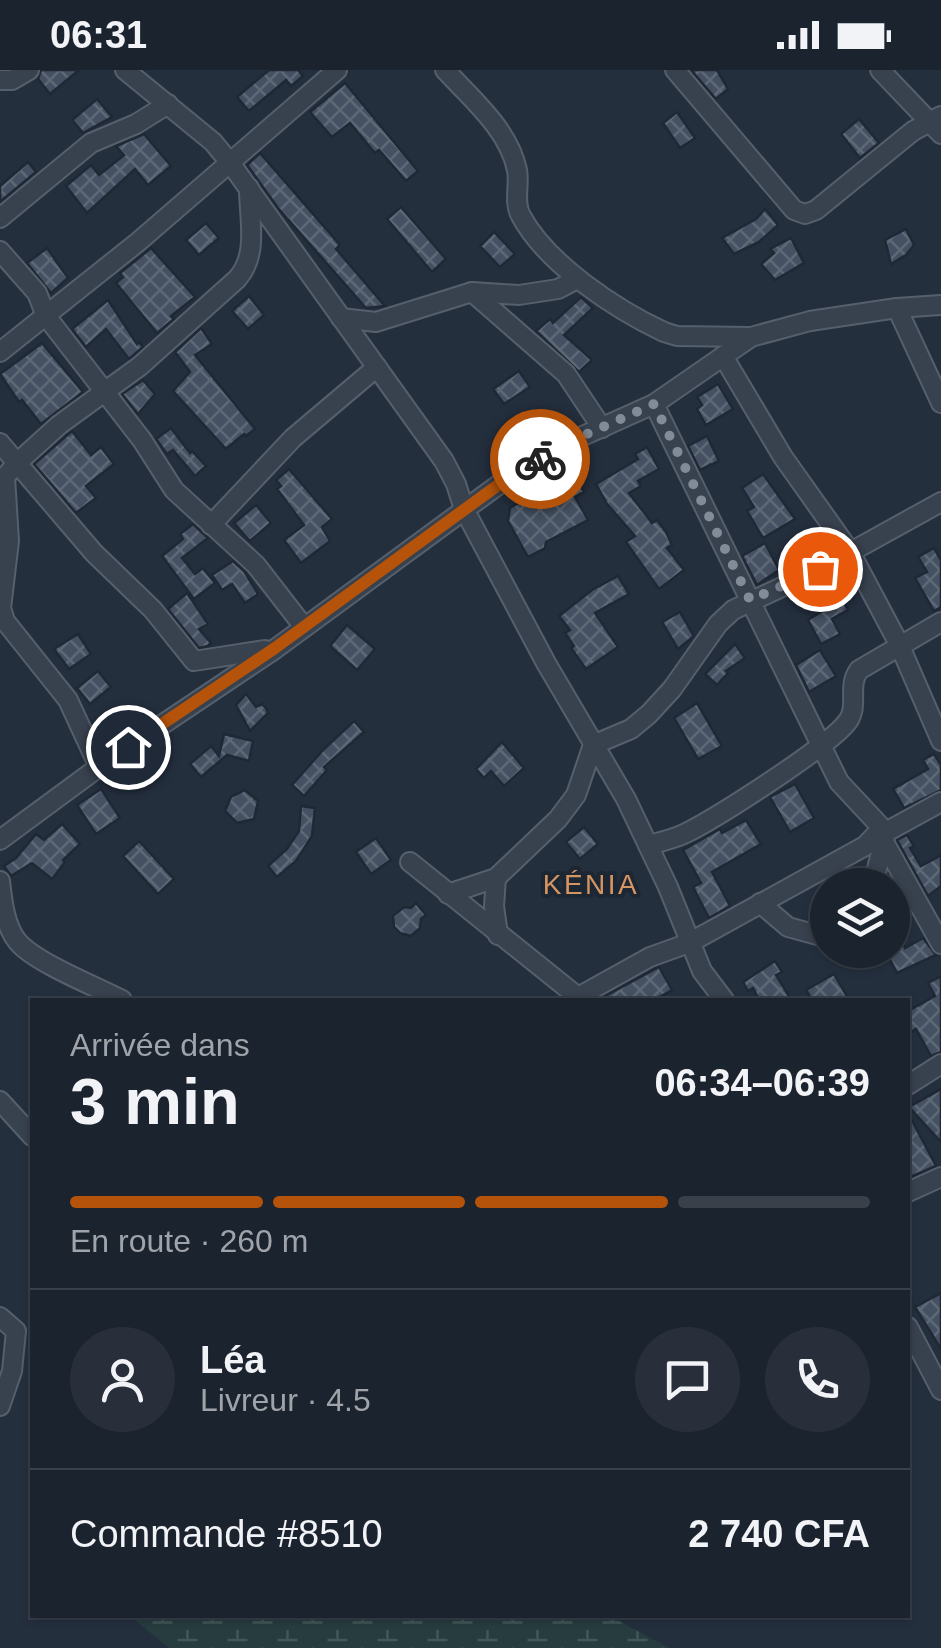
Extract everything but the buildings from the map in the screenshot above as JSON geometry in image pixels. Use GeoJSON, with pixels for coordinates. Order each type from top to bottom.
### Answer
{"type":"FeatureCollection","features":[{"type":"Feature","properties":{"kind":"street"},"geometry":{"type":"LineString","coordinates":[[0,80],[12,80],[29,70]]}},
{"type":"Feature","properties":{"kind":"street"},"geometry":{"type":"LineString","coordinates":[[125,70],[213,142],[231,164],[444,460],[464,509],[626,799],[702,971],[722,998]]}},
{"type":"Feature","properties":{"kind":"street"},"geometry":{"type":"LineString","coordinates":[[0,352],[231,164],[338,70]]}},
{"type":"Feature","properties":{"kind":"street"},"geometry":{"type":"LineString","coordinates":[[445,70],[490,119],[507,145],[516,167],[518,211],[525,222],[577,279],[664,332],[677,336],[751,337],[810,321],[941,305]]}},
{"type":"Feature","properties":{"kind":"street"},"geometry":{"type":"LineString","coordinates":[[676,70],[794,210],[804,214],[816,210],[896,144],[937,124],[880,70]]}},
{"type":"Feature","properties":{"kind":"street"},"geometry":{"type":"LineString","coordinates":[[0,218],[90,143],[136,124],[168,104]]}},
{"type":"Feature","properties":{"kind":"street"},"geometry":{"type":"LineString","coordinates":[[7,474],[149,358],[248,268],[250,188]]}},
{"type":"Feature","properties":{"kind":"street"},"geometry":{"type":"LineString","coordinates":[[0,251],[38,293],[46,316],[142,440],[174,490],[256,565],[304,628]]}},
{"type":"Feature","properties":{"kind":"street"},"geometry":{"type":"LineString","coordinates":[[341,318],[376,322],[450,296],[472,292],[519,295],[558,288],[577,279]]}},
{"type":"Feature","properties":{"kind":"street"},"geometry":{"type":"LineString","coordinates":[[472,292],[566,374],[602,428]]}},
{"type":"Feature","properties":{"kind":"street"},"geometry":{"type":"LineString","coordinates":[[897,308],[941,403]]}},
{"type":"Feature","properties":{"kind":"street"},"geometry":{"type":"LineString","coordinates":[[0,840],[98,766],[304,628],[509,477],[654,404],[751,337]]}},
{"type":"Feature","properties":{"kind":"street"},"geometry":{"type":"LineString","coordinates":[[723,356],[783,457],[849,550],[933,701],[941,741]]}},
{"type":"Feature","properties":{"kind":"street"},"geometry":{"type":"LineString","coordinates":[[211,525],[293,438],[378,367]]}},
{"type":"Feature","properties":{"kind":"street"},"geometry":{"type":"LineString","coordinates":[[578,998],[865,846],[882,828],[840,782],[654,404]]}},
{"type":"Feature","properties":{"kind":"street"},"geometry":{"type":"LineString","coordinates":[[0,443],[7,474],[9,541],[1,608],[6,621],[68,700],[98,766]]}},
{"type":"Feature","properties":{"kind":"street"},"geometry":{"type":"LineString","coordinates":[[7,474],[153,610],[194,661],[275,648]]}},
{"type":"Feature","properties":{"kind":"street"},"geometry":{"type":"LineString","coordinates":[[593,745],[631,729],[649,714],[718,624],[750,600],[820,569],[941,502]]}},
{"type":"Feature","properties":{"kind":"street"},"geometry":{"type":"LineString","coordinates":[[648,845],[685,834],[823,743],[848,721],[854,704],[855,675],[898,644],[941,622]]}},
{"type":"Feature","properties":{"kind":"street"},"geometry":{"type":"LineString","coordinates":[[448,894],[496,878],[568,808],[593,745]]}},
{"type":"Feature","properties":{"kind":"street"},"geometry":{"type":"LineString","coordinates":[[878,868],[886,832],[941,802]]}},
{"type":"Feature","properties":{"kind":"street"},"geometry":{"type":"LineString","coordinates":[[884,842],[941,944]]}},
{"type":"Feature","properties":{"kind":"street"},"geometry":{"type":"LineString","coordinates":[[410,862],[575,998]]}},
{"type":"Feature","properties":{"kind":"street"},"geometry":{"type":"LineString","coordinates":[[496,878],[498,936]]}},
{"type":"Feature","properties":{"kind":"street"},"geometry":{"type":"LineString","coordinates":[[0,881],[9,927],[16,940],[31,953],[118,998]]}},
{"type":"Feature","properties":{"kind":"street"},"geometry":{"type":"LineString","coordinates":[[760,902],[788,928],[810,934]]}},
{"type":"Feature","properties":{"kind":"street"},"geometry":{"type":"LineString","coordinates":[[910,1083],[941,1064]]}},
{"type":"Feature","properties":{"kind":"street"},"geometry":{"type":"LineString","coordinates":[[0,1101],[30,1134]]}},
{"type":"Feature","properties":{"kind":"street"},"geometry":{"type":"LineString","coordinates":[[910,1191],[941,1177]]}},
{"type":"Feature","properties":{"kind":"street"},"geometry":{"type":"LineString","coordinates":[[0,1317],[24,1330],[0,1406]]}},
{"type":"Feature","properties":{"kind":"street"},"geometry":{"type":"LineString","coordinates":[[910,1331],[941,1390]]}},
{"type":"Feature","properties":{"kind":"green space"},"geometry":{"type":"Polygon","coordinates":[[[614,1618],[669,1648],[169,1648],[134,1619],[614,1618]]]}},
{"type":"Feature","properties":{"kind":"way so far"},"geometry":{"type":"LineString","coordinates":[[540,459],[654,404],[750,600],[820,569]]}},
{"type":"Feature","properties":{"kind":"district","name":"KÉNIA"},"geometry":{"type":"Point","coordinates":[591,884]}},
{"type":"Feature","properties":{"kind":"route"},"geometry":{"type":"LineString","coordinates":[[128,747],[275,648],[509,477],[540,459]]}}]}
